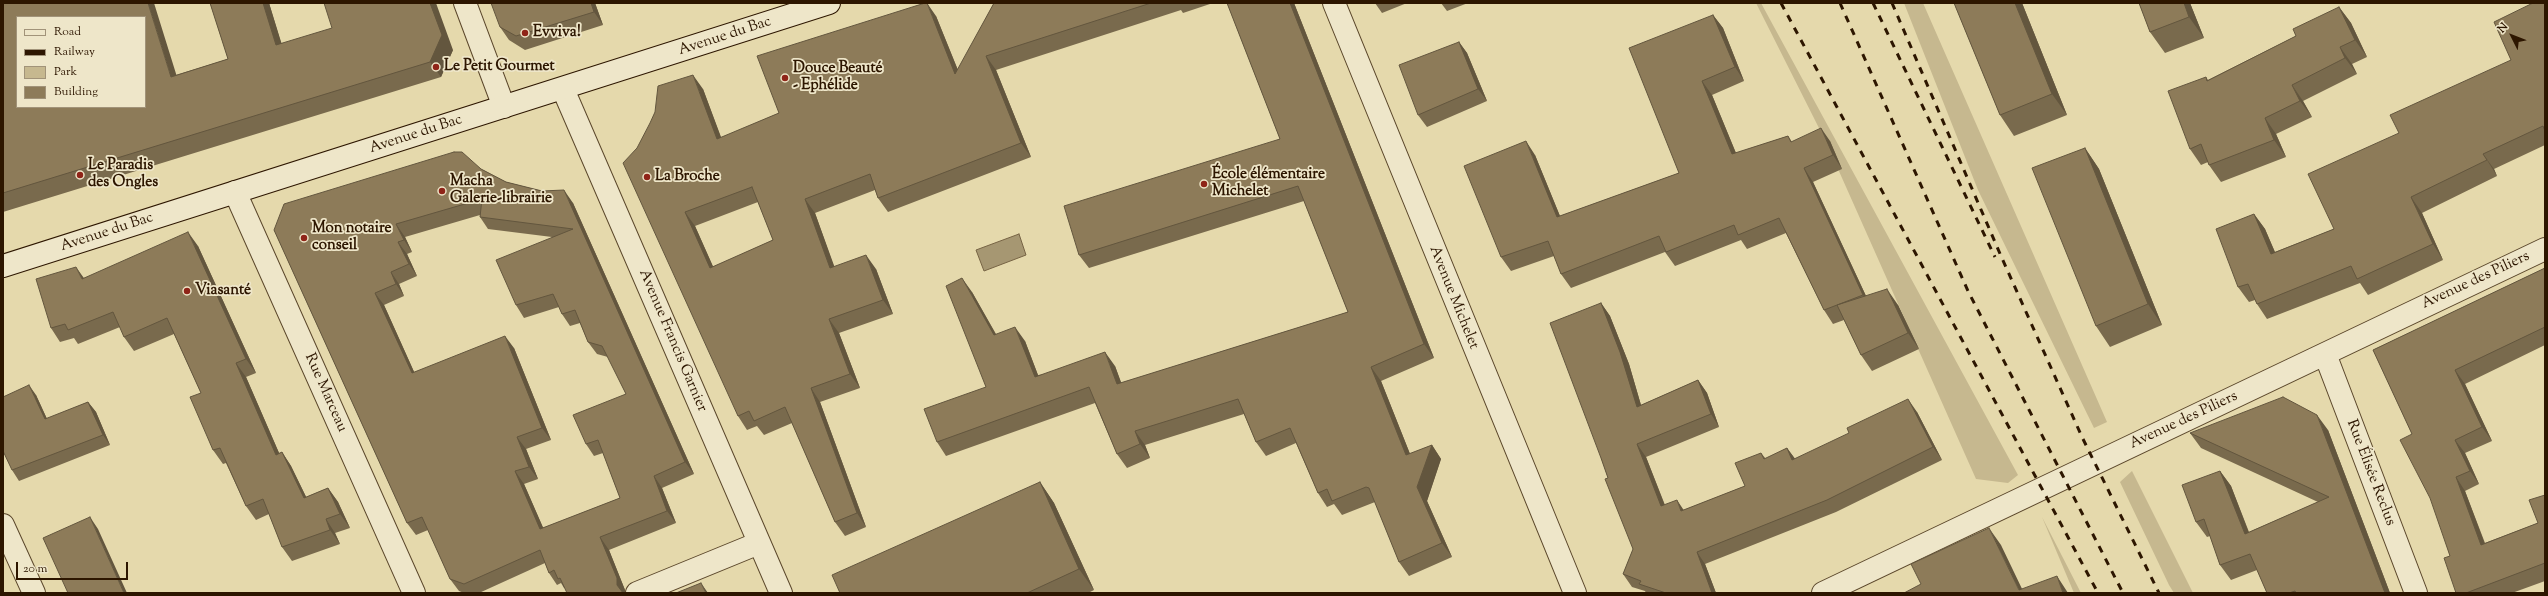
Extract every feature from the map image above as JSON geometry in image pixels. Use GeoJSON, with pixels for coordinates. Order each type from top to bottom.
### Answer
{"type":"FeatureCollection","features":[{"type":"Feature","properties":{"kind":"street"},"geometry":{"type":"LineString","coordinates":[[466,3],[504,107]]}},
{"type":"Feature","properties":{"kind":"street","name":"Avenue du Bac"},"geometry":{"type":"LineString","coordinates":[[3,266],[829,3]]}},
{"type":"Feature","properties":{"kind":"street","name":"Avenue Michelet"},"geometry":{"type":"LineString","coordinates":[[1334,3],[1574,593]]}},
{"type":"Feature","properties":{"kind":"street","name":"Avenue Francis Garnier"},"geometry":{"type":"LineString","coordinates":[[563,88],[781,593]]}},
{"type":"Feature","properties":{"kind":"street","name":"Rue Marceau"},"geometry":{"type":"LineString","coordinates":[[235,192],[414,593]]}},
{"type":"Feature","properties":{"kind":"street","name":"Avenue des Piliers"},"geometry":{"type":"LineString","coordinates":[[1823,593],[2545,249]]}},
{"type":"Feature","properties":{"kind":"street","name":"Rue Élisée Reclus"},"geometry":{"type":"LineString","coordinates":[[2325,354],[2416,593]]}},
{"type":"Feature","properties":{"kind":"street"},"geometry":{"type":"LineString","coordinates":[[3,525],[34,593]]}},
{"type":"Feature","properties":{"kind":"street"},"geometry":{"type":"LineString","coordinates":[[638,593],[759,543]]}},
{"type":"Feature","properties":{"kind":"green space"},"geometry":{"type":"Polygon","coordinates":[[[1756,3],[1761,3],[2018,475],[2008,483],[1976,479],[1826,142],[1756,3]]]}},
{"type":"Feature","properties":{"kind":"green space"},"geometry":{"type":"Polygon","coordinates":[[[1904,3],[1923,3],[2107,422],[2094,428],[1978,190],[1904,3]]]}},
{"type":"Feature","properties":{"kind":"green space"},"geometry":{"type":"Polygon","coordinates":[[[2132,471],[2193,593],[2174,593],[2169,585],[2120,482],[2132,471]]]}},
{"type":"Feature","properties":{"kind":"green space"},"geometry":{"type":"Polygon","coordinates":[[[2042,517],[2081,593],[2074,593],[2042,517]]]}},
{"type":"Feature","properties":{"kind":"shaded area"},"geometry":{"type":"Polygon","coordinates":[[[1019,234],[1026,255],[984,271],[976,250],[1019,234]]]}},
{"type":"Feature","properties":{"kind":"building"},"geometry":{"type":"Polygon","coordinates":[[[3,3],[148,3],[171,77],[228,59],[210,3],[263,3],[276,45],[332,28],[324,3],[430,3],[442,35],[430,62],[3,193],[3,3]]]}},
{"type":"Feature","properties":{"kind":"building"},"geometry":{"type":"Polygon","coordinates":[[[491,3],[591,3],[594,12],[516,36],[500,27],[491,3]]]}},
{"type":"Feature","properties":{"kind":"building"},"geometry":{"type":"Polygon","coordinates":[[[927,3],[955,74],[994,3],[1151,3],[986,56],[1021,143],[878,198],[870,174],[805,199],[830,268],[866,255],[883,300],[829,319],[850,374],[811,388],[857,513],[835,522],[785,407],[754,421],[749,411],[738,416],[623,163],[637,148],[655,112],[658,86],[693,75],[717,139],[779,113],[757,56],[927,3]],[[752,187],[685,212],[710,268],[773,240],[752,187]]]}},
{"type":"Feature","properties":{"kind":"building"},"geometry":{"type":"Polygon","coordinates":[[[1227,3],[1290,3],[1424,344],[1371,367],[1406,455],[1432,445],[1417,487],[1442,543],[1399,562],[1369,488],[1366,487],[1332,501],[1327,489],[1318,493],[1290,428],[1256,442],[1238,399],[1135,431],[1140,444],[1117,454],[1089,387],[937,442],[924,409],[986,387],[946,286],[962,278],[994,335],[1015,327],[1035,377],[1105,352],[1117,384],[1348,312],[1298,186],[1079,255],[1064,206],[1280,139],[1227,3]]]}},
{"type":"Feature","properties":{"kind":"building"},"geometry":{"type":"Polygon","coordinates":[[[1954,3],[2015,3],[2052,94],[2000,115],[1954,3]]]}},
{"type":"Feature","properties":{"kind":"building"},"geometry":{"type":"Polygon","coordinates":[[[2139,3],[2184,3],[2189,17],[2150,32],[2139,3]]]}},
{"type":"Feature","properties":{"kind":"building"},"geometry":{"type":"Polygon","coordinates":[[[2533,3],[2545,3],[2545,131],[2543,126],[2483,154],[2487,160],[2411,197],[2433,244],[2357,279],[2351,266],[2257,304],[2248,284],[2238,287],[2216,229],[2254,214],[2271,254],[2334,229],[2308,174],[2399,133],[2390,115],[2511,60],[2494,22],[2533,3]]]}},
{"type":"Feature","properties":{"kind":"building"},"geometry":{"type":"Polygon","coordinates":[[[2339,7],[2355,40],[2340,47],[2345,58],[2292,85],[2300,101],[2265,118],[2274,140],[2209,165],[2201,144],[2190,149],[2168,91],[2206,77],[2207,81],[2296,36],[2293,29],[2339,7]]]}},
{"type":"Feature","properties":{"kind":"building"},"geometry":{"type":"Polygon","coordinates":[[[1713,15],[1735,67],[1702,81],[1732,154],[1788,136],[1791,142],[1821,128],[1833,155],[1804,168],[1863,295],[1824,310],[1779,218],[1738,235],[1734,225],[1666,252],[1659,236],[1561,274],[1548,241],[1501,257],[1464,166],[1526,141],[1557,217],[1679,173],[1629,48],[1713,15]]]}},
{"type":"Feature","properties":{"kind":"building"},"geometry":{"type":"Polygon","coordinates":[[[1459,42],[1478,89],[1418,115],[1399,65],[1459,42]]]}},
{"type":"Feature","properties":{"kind":"building"},"geometry":{"type":"Polygon","coordinates":[[[2085,148],[2148,304],[2096,326],[2032,168],[2085,148]]]}},
{"type":"Feature","properties":{"kind":"building"},"geometry":{"type":"Polygon","coordinates":[[[454,152],[462,152],[481,169],[506,182],[542,191],[564,190],[685,462],[654,476],[667,511],[600,537],[617,578],[617,585],[623,593],[567,593],[560,578],[558,579],[554,570],[549,573],[540,550],[464,584],[450,579],[422,517],[407,523],[274,230],[284,204],[454,152]],[[482,199],[396,224],[404,240],[398,242],[409,264],[391,272],[396,284],[375,293],[412,373],[505,336],[542,428],[517,437],[529,467],[515,471],[540,529],[620,498],[598,440],[586,444],[573,415],[626,394],[602,346],[588,342],[575,310],[562,314],[553,294],[516,305],[496,260],[573,229],[480,217],[482,199]]]}},
{"type":"Feature","properties":{"kind":"building"},"geometry":{"type":"Polygon","coordinates":[[[188,232],[246,359],[236,363],[276,455],[282,452],[304,498],[328,488],[340,514],[326,519],[330,530],[282,547],[263,499],[246,506],[220,448],[213,450],[190,397],[201,393],[167,318],[124,337],[113,312],[68,330],[65,324],[51,328],[36,279],[76,267],[82,279],[188,232]]]}},
{"type":"Feature","properties":{"kind":"building"},"geometry":{"type":"Polygon","coordinates":[[[2545,268],[2545,327],[2455,370],[2482,427],[2455,440],[2470,471],[2456,477],[2481,545],[2538,523],[2529,500],[2545,495],[2545,563],[2466,593],[2456,593],[2444,558],[2450,556],[2430,498],[2400,440],[2412,434],[2373,350],[2545,268]]]}},
{"type":"Feature","properties":{"kind":"building"},"geometry":{"type":"Polygon","coordinates":[[[1887,289],[1908,333],[1861,355],[1837,305],[1887,289]]]}},
{"type":"Feature","properties":{"kind":"building"},"geometry":{"type":"Polygon","coordinates":[[[1601,303],[1620,352],[1637,407],[1698,380],[1711,414],[1637,444],[1661,506],[1677,500],[1681,511],[1745,486],[1735,463],[1761,453],[1764,459],[1787,448],[1792,460],[1849,433],[1847,428],[1908,399],[1933,447],[1827,500],[1697,552],[1712,593],[1666,593],[1639,584],[1641,581],[1623,574],[1633,549],[1605,479],[1608,478],[1601,458],[1550,323],[1601,303]]]}},
{"type":"Feature","properties":{"kind":"building"},"geometry":{"type":"Polygon","coordinates":[[[29,385],[45,419],[88,402],[103,435],[12,470],[3,451],[3,397],[29,385]]]}},
{"type":"Feature","properties":{"kind":"building"},"geometry":{"type":"Polygon","coordinates":[[[2283,397],[2317,415],[2385,593],[2296,593],[2295,591],[2289,593],[2267,593],[2250,554],[2220,565],[2204,519],[2196,522],[2182,485],[2220,471],[2245,534],[2329,497],[2190,433],[2283,397]]]}},
{"type":"Feature","properties":{"kind":"building"},"geometry":{"type":"Polygon","coordinates":[[[1040,482],[1079,569],[1027,593],[840,593],[832,575],[1040,482]]]}},
{"type":"Feature","properties":{"kind":"building"},"geometry":{"type":"Polygon","coordinates":[[[90,517],[124,593],[68,593],[43,538],[90,517]]]}},
{"type":"Feature","properties":{"kind":"building"},"geometry":{"type":"Polygon","coordinates":[[[1989,528],[2019,590],[2057,576],[2063,593],[1904,593],[1921,584],[1911,564],[1989,528]]]}},
{"type":"Feature","properties":{"kind":"building"},"geometry":{"type":"Polygon","coordinates":[[[701,583],[706,593],[676,593],[701,583]]]}},
{"type":"Feature","properties":{"kind":"railway"},"geometry":{"type":"LineString","coordinates":[[1781,3],[2098,593]]}},
{"type":"Feature","properties":{"kind":"railway"},"geometry":{"type":"LineString","coordinates":[[1840,3],[1968,291],[2123,593]]}},
{"type":"Feature","properties":{"kind":"railway"},"geometry":{"type":"LineString","coordinates":[[1873,3],[1995,257]]}},
{"type":"Feature","properties":{"kind":"railway"},"geometry":{"type":"LineString","coordinates":[[1892,3],[2001,256],[2082,437],[2159,593]]}},
{"type":"Feature","properties":{"kind":"place","name":"Evviva!"},"geometry":{"type":"Point","coordinates":[525,33]}},
{"type":"Feature","properties":{"kind":"place","name":"Le Petit Gourmet"},"geometry":{"type":"Point","coordinates":[436,67]}},
{"type":"Feature","properties":{"kind":"place","name":"Douce Beauté - Ephélide"},"geometry":{"type":"Point","coordinates":[785,78]}},
{"type":"Feature","properties":{"kind":"place","name":"Le Paradis des Ongles"},"geometry":{"type":"Point","coordinates":[80,175]}},
{"type":"Feature","properties":{"kind":"place","name":"La Broche"},"geometry":{"type":"Point","coordinates":[647,177]}},
{"type":"Feature","properties":{"kind":"place","name":"École élémentaire Michelet"},"geometry":{"type":"Point","coordinates":[1204,184]}},
{"type":"Feature","properties":{"kind":"place","name":"Macha Galerie-librairie"},"geometry":{"type":"Point","coordinates":[442,191]}},
{"type":"Feature","properties":{"kind":"place","name":"Mon notaire conseil"},"geometry":{"type":"Point","coordinates":[304,238]}},
{"type":"Feature","properties":{"kind":"place","name":"Viasanté"},"geometry":{"type":"Point","coordinates":[187,291]}}]}
